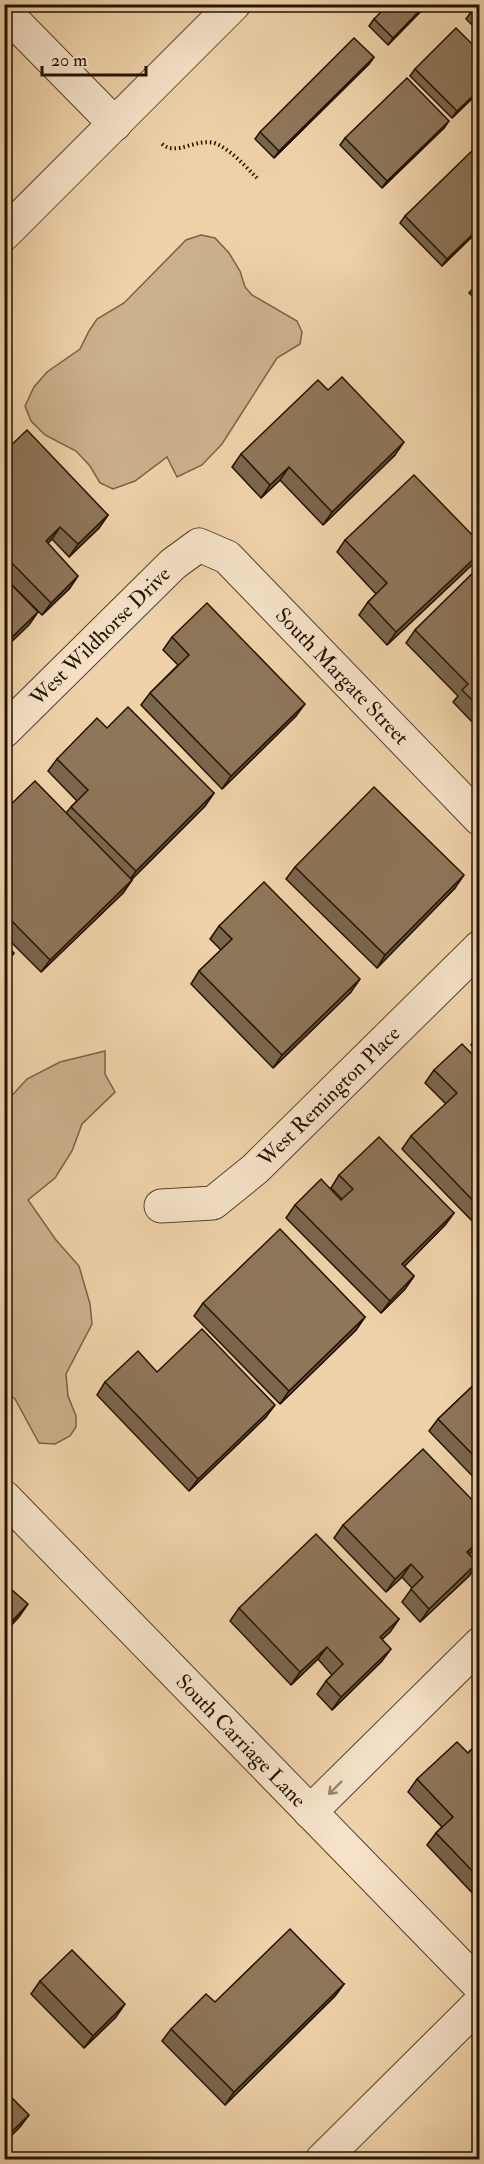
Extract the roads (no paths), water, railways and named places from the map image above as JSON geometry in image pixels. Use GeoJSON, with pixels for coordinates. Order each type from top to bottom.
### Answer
{"type":"FeatureCollection","features":[{"type":"Feature","properties":{"kind":"street"},"geometry":{"type":"LineString","coordinates":[[4,234],[234,4]]}},
{"type":"Feature","properties":{"kind":"street"},"geometry":{"type":"LineString","coordinates":[[4,11],[115,124]]}},
{"type":"Feature","properties":{"kind":"street","name":"West Wildhorse Drive"},"geometry":{"type":"LineString","coordinates":[[4,731],[173,564],[199,545]]}},
{"type":"Feature","properties":{"kind":"street","name":"South Margate Street"},"geometry":{"type":"LineString","coordinates":[[199,545],[227,557],[480,819]]}},
{"type":"Feature","properties":{"kind":"street","name":"West Remington Place"},"geometry":{"type":"LineString","coordinates":[[161,1206],[213,1203],[238,1183],[255,1169],[480,947]]}},
{"type":"Feature","properties":{"kind":"street","name":"South Carriage Lane"},"geometry":{"type":"LineString","coordinates":[[4,1497],[480,1986]]}},
{"type":"Feature","properties":{"kind":"street"},"geometry":{"type":"LineString","coordinates":[[310,1812],[480,1644]]}},
{"type":"Feature","properties":{"kind":"street"},"geometry":{"type":"LineString","coordinates":[[322,2160],[480,2003]]}}]}
